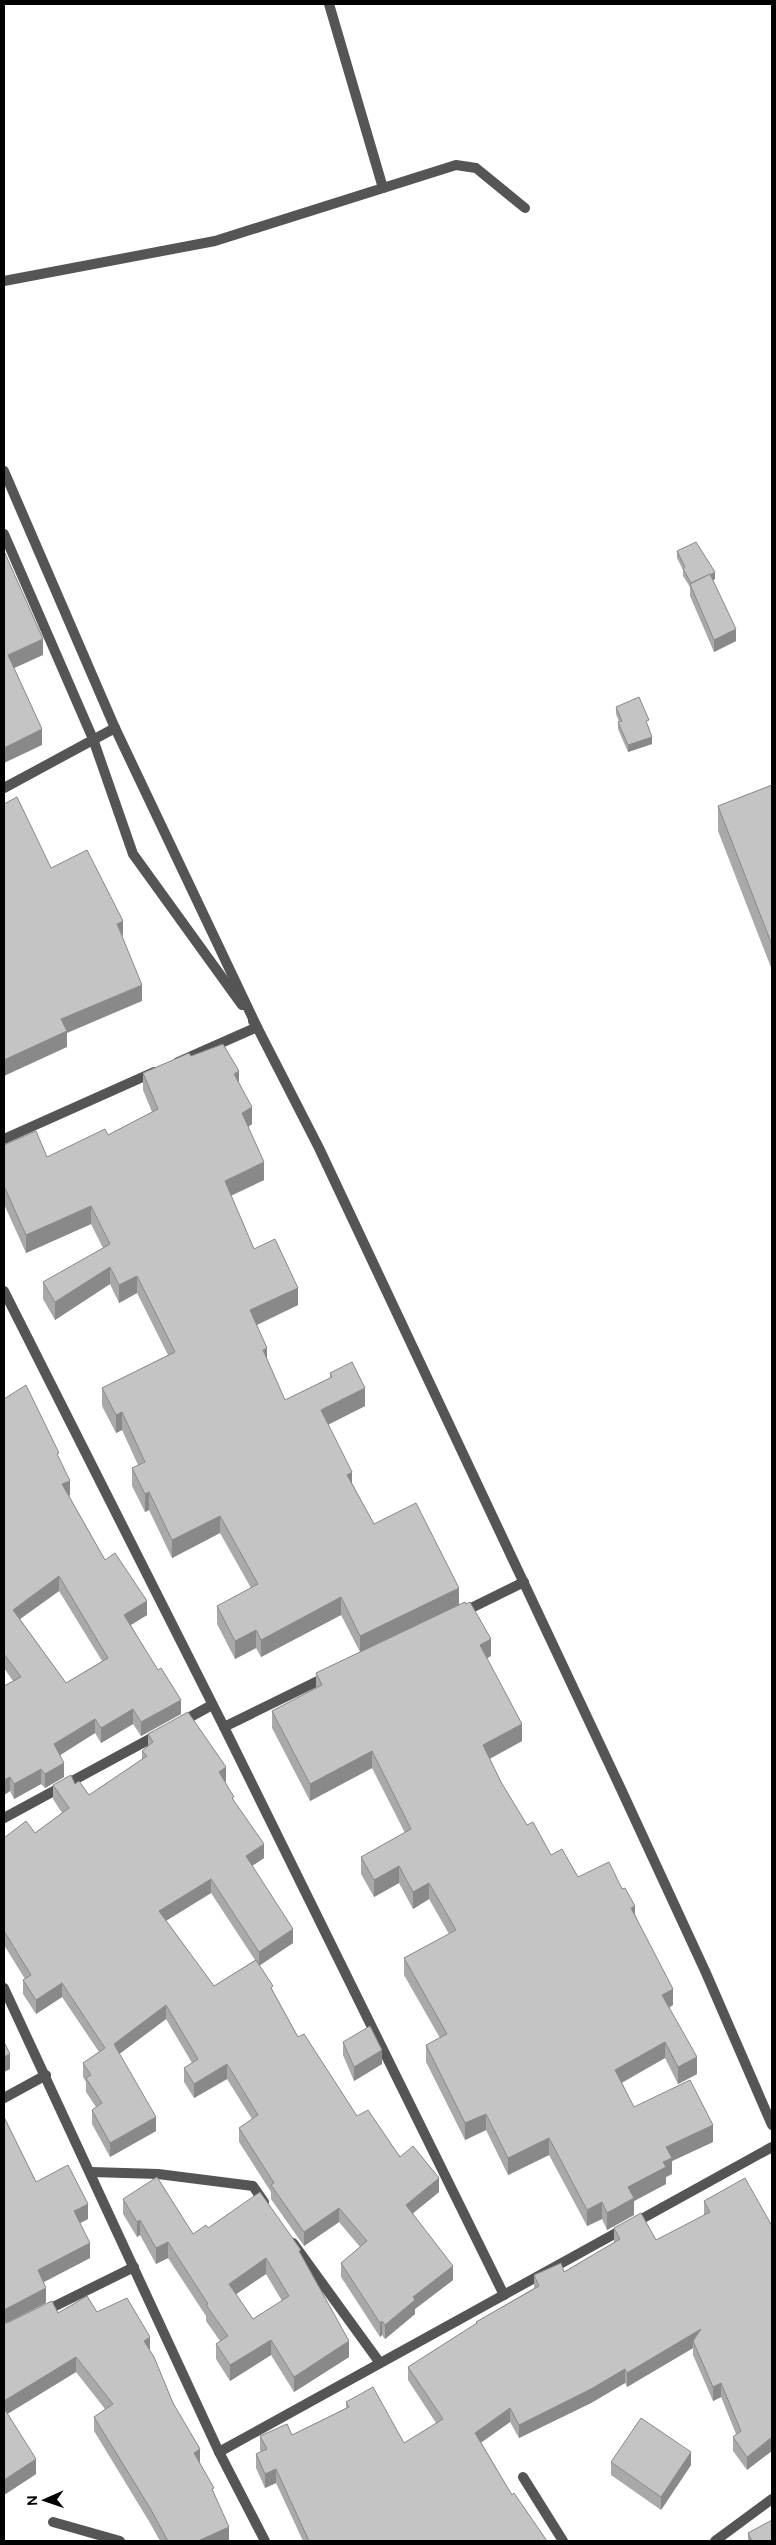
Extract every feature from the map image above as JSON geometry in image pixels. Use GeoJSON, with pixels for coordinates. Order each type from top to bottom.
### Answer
{"type":"FeatureCollection","features":[{"type":"Feature","properties":{"kind":"street"},"geometry":{"type":"LineString","coordinates":[[329,4],[383,188]]}},
{"type":"Feature","properties":{"kind":"street"},"geometry":{"type":"LineString","coordinates":[[4,281],[215,241],[456,164],[476,168],[525,208]]}},
{"type":"Feature","properties":{"kind":"street"},"geometry":{"type":"LineString","coordinates":[[4,471],[115,728],[257,1027],[319,1148],[524,1582],[706,1973],[772,2125]]}},
{"type":"Feature","properties":{"kind":"street"},"geometry":{"type":"LineString","coordinates":[[4,534],[93,739],[133,854],[257,1027]]}},
{"type":"Feature","properties":{"kind":"street"},"geometry":{"type":"LineString","coordinates":[[4,788],[115,728]]}},
{"type":"Feature","properties":{"kind":"street"},"geometry":{"type":"LineString","coordinates":[[4,1139],[257,1027]]}},
{"type":"Feature","properties":{"kind":"street"},"geometry":{"type":"LineString","coordinates":[[4,1291],[224,1727],[504,2295]]}},
{"type":"Feature","properties":{"kind":"street"},"geometry":{"type":"LineString","coordinates":[[453,1616],[524,1582]]}},
{"type":"Feature","properties":{"kind":"street"},"geometry":{"type":"LineString","coordinates":[[224,1727],[338,1672]]}},
{"type":"Feature","properties":{"kind":"street"},"geometry":{"type":"LineString","coordinates":[[4,1818],[212,1705]]}},
{"type":"Feature","properties":{"kind":"street"},"geometry":{"type":"LineString","coordinates":[[4,1988],[220,2452],[265,2541]]}},
{"type":"Feature","properties":{"kind":"street"},"geometry":{"type":"LineString","coordinates":[[4,2098],[46,2075]]}},
{"type":"Feature","properties":{"kind":"street"},"geometry":{"type":"LineString","coordinates":[[220,2452],[772,2147]]}},
{"type":"Feature","properties":{"kind":"street"},"geometry":{"type":"LineString","coordinates":[[91,2172],[158,2174],[253,2186],[270,2210]]}},
{"type":"Feature","properties":{"kind":"street"},"geometry":{"type":"LineString","coordinates":[[288,2235],[380,2364]]}},
{"type":"Feature","properties":{"kind":"street"},"geometry":{"type":"LineString","coordinates":[[30,2319],[134,2267]]}},
{"type":"Feature","properties":{"kind":"street"},"geometry":{"type":"LineString","coordinates":[[523,2477],[563,2541]]}},
{"type":"Feature","properties":{"kind":"street"},"geometry":{"type":"LineString","coordinates":[[715,2541],[772,2499]]}},
{"type":"Feature","properties":{"kind":"street"},"geometry":{"type":"LineString","coordinates":[[53,2522],[120,2541]]}},
{"type":"Feature","properties":{"kind":"building"},"geometry":{"type":"Polygon","coordinates":[[[696,542],[715,572],[691,583],[683,569],[685,567],[677,551],[696,542]]]}},
{"type":"Feature","properties":{"kind":"building"},"geometry":{"type":"Polygon","coordinates":[[[4,551],[43,639],[8,655],[42,729],[4,748],[4,551]]]}},
{"type":"Feature","properties":{"kind":"building"},"geometry":{"type":"Polygon","coordinates":[[[710,574],[736,629],[714,640],[690,584],[710,574]]]}},
{"type":"Feature","properties":{"kind":"building"},"geometry":{"type":"Polygon","coordinates":[[[639,697],[649,720],[646,721],[652,737],[628,745],[618,722],[622,721],[616,707],[639,697]]]}},
{"type":"Feature","properties":{"kind":"building"},"geometry":{"type":"Polygon","coordinates":[[[772,785],[772,945],[718,806],[772,785]]]}},
{"type":"Feature","properties":{"kind":"building"},"geometry":{"type":"Polygon","coordinates":[[[17,797],[51,868],[87,850],[123,921],[117,924],[142,985],[61,1019],[67,1031],[4,1060],[4,804],[17,797]]]}},
{"type":"Feature","properties":{"kind":"building"},"geometry":{"type":"Polygon","coordinates":[[[223,1044],[239,1071],[234,1074],[252,1107],[242,1113],[264,1162],[225,1181],[254,1249],[275,1239],[298,1288],[250,1310],[267,1348],[263,1350],[285,1400],[332,1377],[330,1373],[352,1362],[365,1388],[321,1410],[352,1472],[347,1475],[374,1524],[416,1503],[459,1588],[360,1636],[341,1597],[261,1640],[256,1630],[235,1641],[217,1606],[258,1584],[220,1516],[172,1540],[149,1492],[145,1494],[132,1468],[145,1462],[122,1412],[116,1415],[102,1388],[175,1352],[137,1276],[119,1285],[110,1267],[55,1302],[43,1282],[110,1244],[91,1206],[26,1235],[4,1186],[4,1145],[36,1131],[47,1157],[105,1129],[108,1135],[158,1109],[143,1073],[189,1053],[191,1056],[223,1044]]]}},
{"type":"Feature","properties":{"kind":"building"},"geometry":{"type":"Polygon","coordinates":[[[26,1385],[59,1453],[57,1454],[70,1481],[62,1484],[105,1560],[115,1553],[147,1601],[124,1615],[158,1670],[161,1668],[181,1700],[141,1722],[133,1709],[101,1728],[95,1719],[54,1744],[64,1763],[45,1774],[41,1769],[14,1784],[10,1777],[4,1780],[4,1686],[21,1677],[4,1654],[4,1399],[26,1385]],[[59,1576],[13,1610],[66,1683],[108,1658],[59,1576]]]}},
{"type":"Feature","properties":{"kind":"building"},"geometry":{"type":"Polygon","coordinates":[[[465,1602],[466,1604],[470,1602],[491,1639],[480,1645],[522,1724],[483,1745],[501,1782],[527,1825],[533,1822],[551,1855],[562,1849],[578,1877],[609,1862],[622,1889],[625,1888],[635,1906],[631,1908],[673,1989],[662,1995],[697,2057],[678,2067],[665,2042],[615,2070],[634,2107],[690,2080],[713,2125],[666,2147],[672,2158],[663,2162],[666,2167],[628,2187],[634,2198],[607,2213],[602,2202],[587,2210],[549,2138],[508,2158],[486,2114],[465,2123],[426,2045],[447,2034],[404,1958],[456,1930],[429,1883],[413,1892],[399,1866],[374,1880],[361,1857],[411,1829],[372,1751],[310,1784],[272,1711],[322,1685],[316,1673],[465,1602]]]}},
{"type":"Feature","properties":{"kind":"building"},"geometry":{"type":"Polygon","coordinates":[[[188,1712],[226,1767],[219,1772],[234,1797],[232,1798],[264,1844],[246,1856],[293,1929],[259,1952],[211,1879],[159,1911],[214,1986],[256,1960],[273,1986],[271,1988],[298,2037],[304,2034],[357,2116],[368,2110],[400,2157],[413,2146],[439,2178],[406,2205],[453,2266],[413,2297],[415,2300],[385,2325],[382,2321],[380,2323],[341,2263],[367,2241],[339,2208],[304,2232],[271,2185],[274,2183],[239,2128],[258,2115],[227,2064],[194,2084],[184,2068],[198,2059],[166,2005],[114,2044],[156,2117],[110,2143],[92,2110],[102,2103],[86,2078],[91,2075],[83,2063],[105,2048],[62,1983],[36,2000],[23,1980],[31,1975],[4,1931],[4,1838],[26,1821],[35,1833],[69,1808],[53,1785],[71,1775],[75,1784],[79,1781],[89,1795],[147,1756],[142,1751],[153,1742],[148,1734],[188,1712]]]}},
{"type":"Feature","properties":{"kind":"building"},"geometry":{"type":"Polygon","coordinates":[[[370,2026],[382,2050],[354,2067],[343,2042],[370,2026]]]}},
{"type":"Feature","properties":{"kind":"building"},"geometry":{"type":"Polygon","coordinates":[[[4,2042],[10,2054],[4,2057],[4,2042]]]}},
{"type":"Feature","properties":{"kind":"building"},"geometry":{"type":"Polygon","coordinates":[[[4,2117],[36,2182],[68,2165],[88,2204],[74,2211],[90,2243],[38,2270],[46,2288],[4,2310],[4,2117]]]}},
{"type":"Feature","properties":{"kind":"building"},"geometry":{"type":"Polygon","coordinates":[[[157,2177],[193,2234],[206,2225],[208,2228],[260,2192],[301,2250],[299,2251],[349,2341],[294,2377],[271,2340],[230,2365],[216,2344],[228,2336],[206,2305],[208,2304],[168,2242],[156,2248],[140,2220],[137,2222],[123,2199],[157,2177]],[[266,2258],[229,2284],[253,2319],[289,2296],[266,2258]]]}},
{"type":"Feature","properties":{"kind":"building"},"geometry":{"type":"Polygon","coordinates":[[[745,2178],[772,2226],[772,2437],[747,2457],[733,2437],[741,2431],[721,2383],[713,2387],[693,2341],[701,2329],[627,2373],[625,2369],[591,2389],[519,2425],[510,2408],[475,2433],[512,2495],[514,2493],[547,2541],[309,2541],[276,2469],[265,2474],[256,2454],[267,2449],[260,2436],[287,2424],[292,2435],[349,2407],[346,2402],[373,2387],[404,2443],[443,2419],[408,2367],[476,2322],[539,2286],[534,2275],[561,2263],[564,2272],[620,2239],[614,2228],[641,2213],[656,2240],[710,2212],[704,2201],[745,2178]]]}},
{"type":"Feature","properties":{"kind":"building"},"geometry":{"type":"Polygon","coordinates":[[[87,2296],[97,2312],[127,2298],[150,2337],[144,2341],[154,2357],[173,2403],[200,2449],[194,2453],[214,2488],[212,2489],[229,2527],[198,2541],[168,2541],[94,2417],[113,2404],[76,2357],[4,2401],[4,2322],[7,2323],[52,2301],[58,2313],[87,2296]]]}},
{"type":"Feature","properties":{"kind":"building"},"geometry":{"type":"Polygon","coordinates":[[[4,2408],[36,2459],[4,2480],[4,2408]]]}},
{"type":"Feature","properties":{"kind":"building"},"geometry":{"type":"Polygon","coordinates":[[[641,2418],[691,2452],[661,2497],[611,2462],[641,2418]]]}},
{"type":"Feature","properties":{"kind":"building"},"geometry":{"type":"Polygon","coordinates":[[[772,2520],[772,2541],[752,2541],[748,2533],[772,2520]]]}}]}
